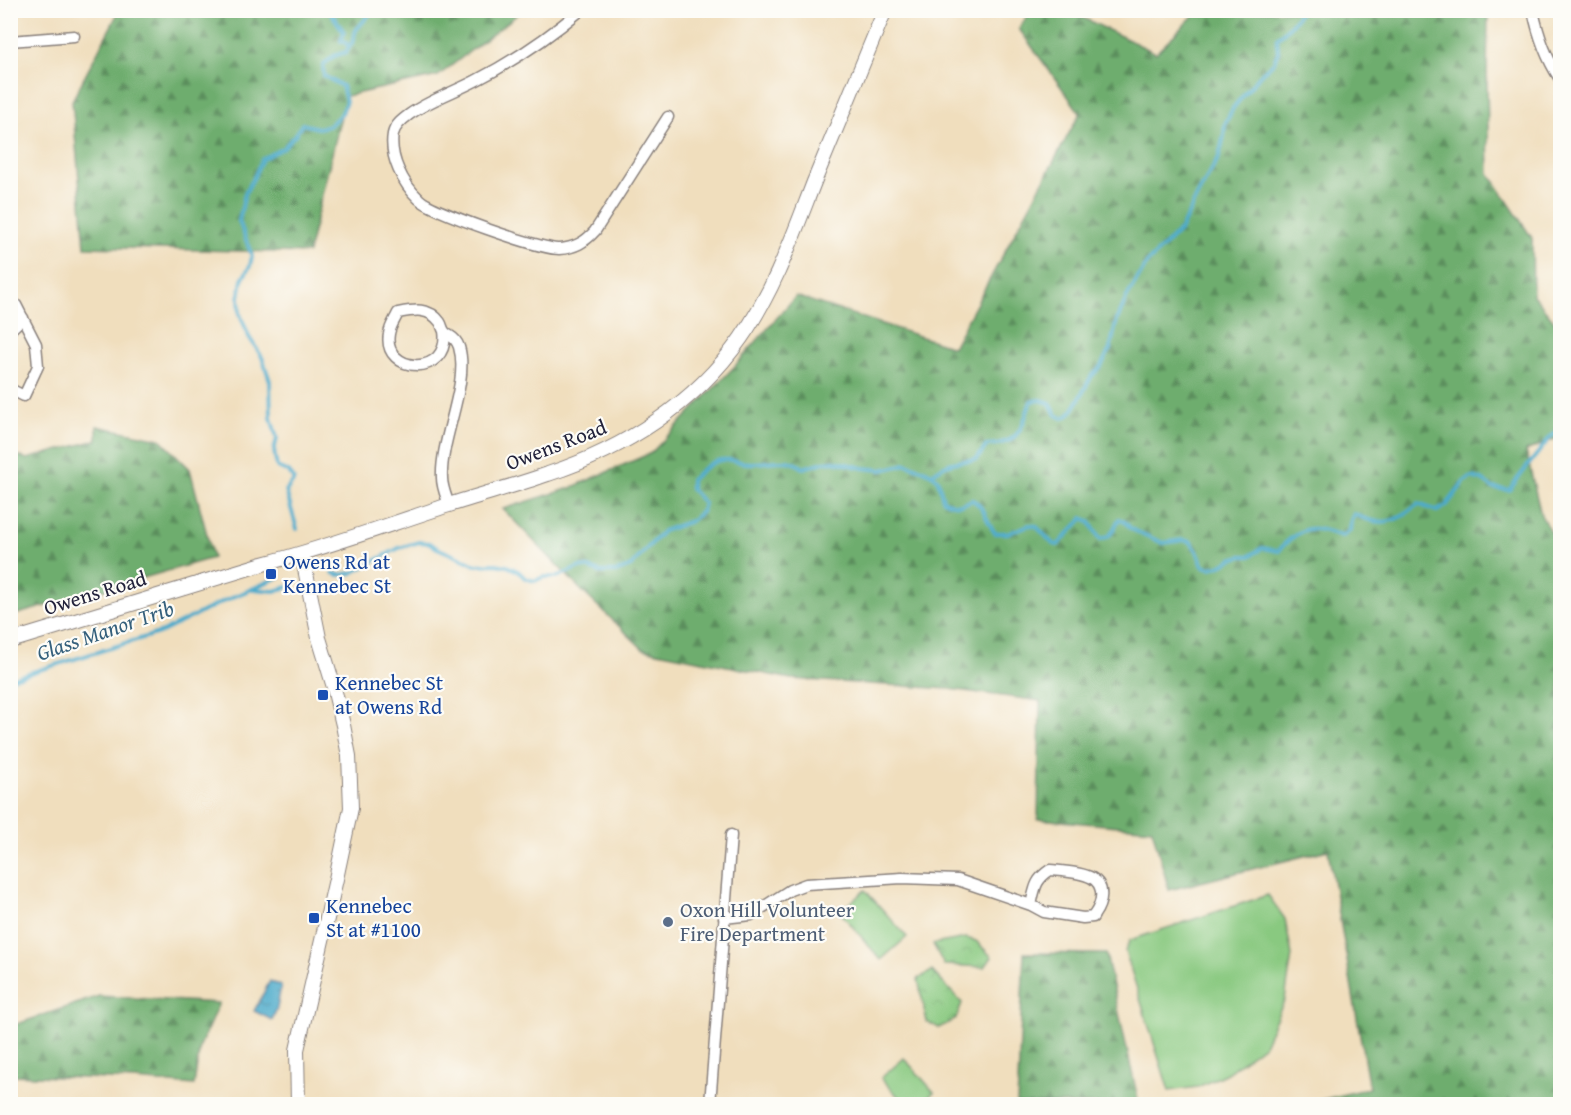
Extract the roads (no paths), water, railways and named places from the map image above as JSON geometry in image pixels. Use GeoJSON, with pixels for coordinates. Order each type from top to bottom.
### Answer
{"type":"FeatureCollection","features":[{"type":"Feature","properties":{"kind":"street"},"geometry":{"type":"LineString","coordinates":[[581,10],[522,54],[402,120],[393,131],[392,145],[399,170],[414,194],[426,205],[525,241],[557,249],[573,247],[586,240],[595,231],[668,117]]}},
{"type":"Feature","properties":{"kind":"street","name":"Owens Road"},"geometry":{"type":"LineString","coordinates":[[10,641],[302,554],[550,474],[615,446],[671,411],[693,393],[719,365],[755,317],[782,262],[885,10]]}},
{"type":"Feature","properties":{"kind":"street"},"geometry":{"type":"LineString","coordinates":[[1533,10],[1543,48],[1560,79]]}},
{"type":"Feature","properties":{"kind":"street"},"geometry":{"type":"LineString","coordinates":[[10,41],[74,36]]}},
{"type":"Feature","properties":{"kind":"street"},"geometry":{"type":"LineString","coordinates":[[10,300],[16,305],[36,344],[38,366],[24,396],[10,389]]}},
{"type":"Feature","properties":{"kind":"street"},"geometry":{"type":"LineString","coordinates":[[444,331],[444,343],[440,354],[426,364],[414,366],[403,363],[394,355],[389,344],[389,333],[398,312],[413,310],[425,311],[435,316],[444,331],[456,341],[461,358],[459,384],[442,470],[442,480],[449,505]]}},
{"type":"Feature","properties":{"kind":"street"},"geometry":{"type":"LineString","coordinates":[[10,330],[23,318]]}},
{"type":"Feature","properties":{"kind":"street"},"geometry":{"type":"LineString","coordinates":[[298,1104],[297,1050],[351,808],[349,756],[333,684],[319,638],[302,554]]}},
{"type":"Feature","properties":{"kind":"street"},"geometry":{"type":"LineString","coordinates":[[710,1104],[731,835]]}},
{"type":"Feature","properties":{"kind":"street"},"geometry":{"type":"LineString","coordinates":[[724,918],[751,915],[790,890],[806,884],[902,878],[963,881],[1031,905],[1044,912],[1083,918],[1093,917],[1101,903],[1102,895],[1093,878],[1050,870],[1040,876],[1031,905]]}},
{"type":"Feature","properties":{"kind":"water"},"geometry":{"type":"Polygon","coordinates":[[[270,981],[281,986],[272,1020],[254,1011],[270,981]]]}},
{"type":"Feature","properties":{"kind":"waterway"},"geometry":{"type":"LineString","coordinates":[[329,10],[344,32],[341,41],[349,48]]}},
{"type":"Feature","properties":{"kind":"waterway"},"geometry":{"type":"LineString","coordinates":[[297,529],[286,491],[294,480],[289,472],[277,467],[274,451],[277,438],[271,418],[270,381],[262,357],[249,337],[240,314],[239,297],[242,280],[250,266],[252,256],[239,221],[245,193],[262,159],[283,148],[302,124],[318,128],[329,126],[342,113],[346,101],[342,86],[324,76],[323,65],[334,56],[346,52],[356,30],[373,10]]}},
{"type":"Feature","properties":{"kind":"waterway"},"geometry":{"type":"LineString","coordinates":[[932,474],[949,464],[977,459],[987,445],[1006,442],[1013,438],[1021,427],[1031,401],[1041,400],[1050,403],[1056,415],[1063,418],[1070,414],[1110,349],[1117,320],[1127,297],[1147,263],[1181,229],[1219,157],[1225,124],[1233,108],[1259,76],[1274,62],[1278,52],[1277,38],[1301,10]]}},
{"type":"Feature","properties":{"kind":"waterway"},"geometry":{"type":"LineString","coordinates":[[333,573],[339,575],[352,573],[399,548],[419,542],[430,543],[475,565],[507,566],[518,571],[525,578],[535,581],[543,577],[557,577],[580,567],[600,572],[616,572],[631,566],[663,531],[691,521],[702,511],[704,503],[691,489],[691,480],[709,464],[726,460],[749,463],[784,461],[803,468],[834,461],[882,470],[906,464],[932,474],[938,480],[943,500],[957,504],[972,500],[976,502],[995,533],[1009,533],[1029,525],[1036,526],[1053,544],[1058,545],[1083,518],[1089,521],[1100,539],[1110,534],[1119,519],[1131,529],[1163,543],[1183,540],[1191,542],[1203,566],[1210,568],[1232,559],[1250,556],[1262,548],[1279,551],[1299,532],[1306,530],[1317,529],[1343,536],[1350,530],[1354,514],[1380,522],[1402,516],[1418,504],[1437,511],[1446,506],[1465,481],[1472,477],[1482,480],[1493,488],[1509,490],[1552,435],[1560,433]]}},
{"type":"Feature","properties":{"kind":"waterway","name":"Glass Manor Trib"},"geometry":{"type":"LineString","coordinates":[[10,679],[162,632],[279,577]]}},
{"type":"Feature","properties":{"kind":"waterway"},"geometry":{"type":"LineString","coordinates":[[254,589],[274,591],[288,587]]}},
{"type":"Feature","properties":{"kind":"place","name":"Owens Rd at Kennebec St"},"geometry":{"type":"Point","coordinates":[271,574]}},
{"type":"Feature","properties":{"kind":"place","name":"Kennebec St at Owens Rd"},"geometry":{"type":"Point","coordinates":[323,695]}},
{"type":"Feature","properties":{"kind":"place","name":"Kennebec St at #1100"},"geometry":{"type":"Point","coordinates":[314,918]}},
{"type":"Feature","properties":{"kind":"place","name":"Oxon Hill Volunteer Fire Department"},"geometry":{"type":"Point","coordinates":[668,922]}}]}
